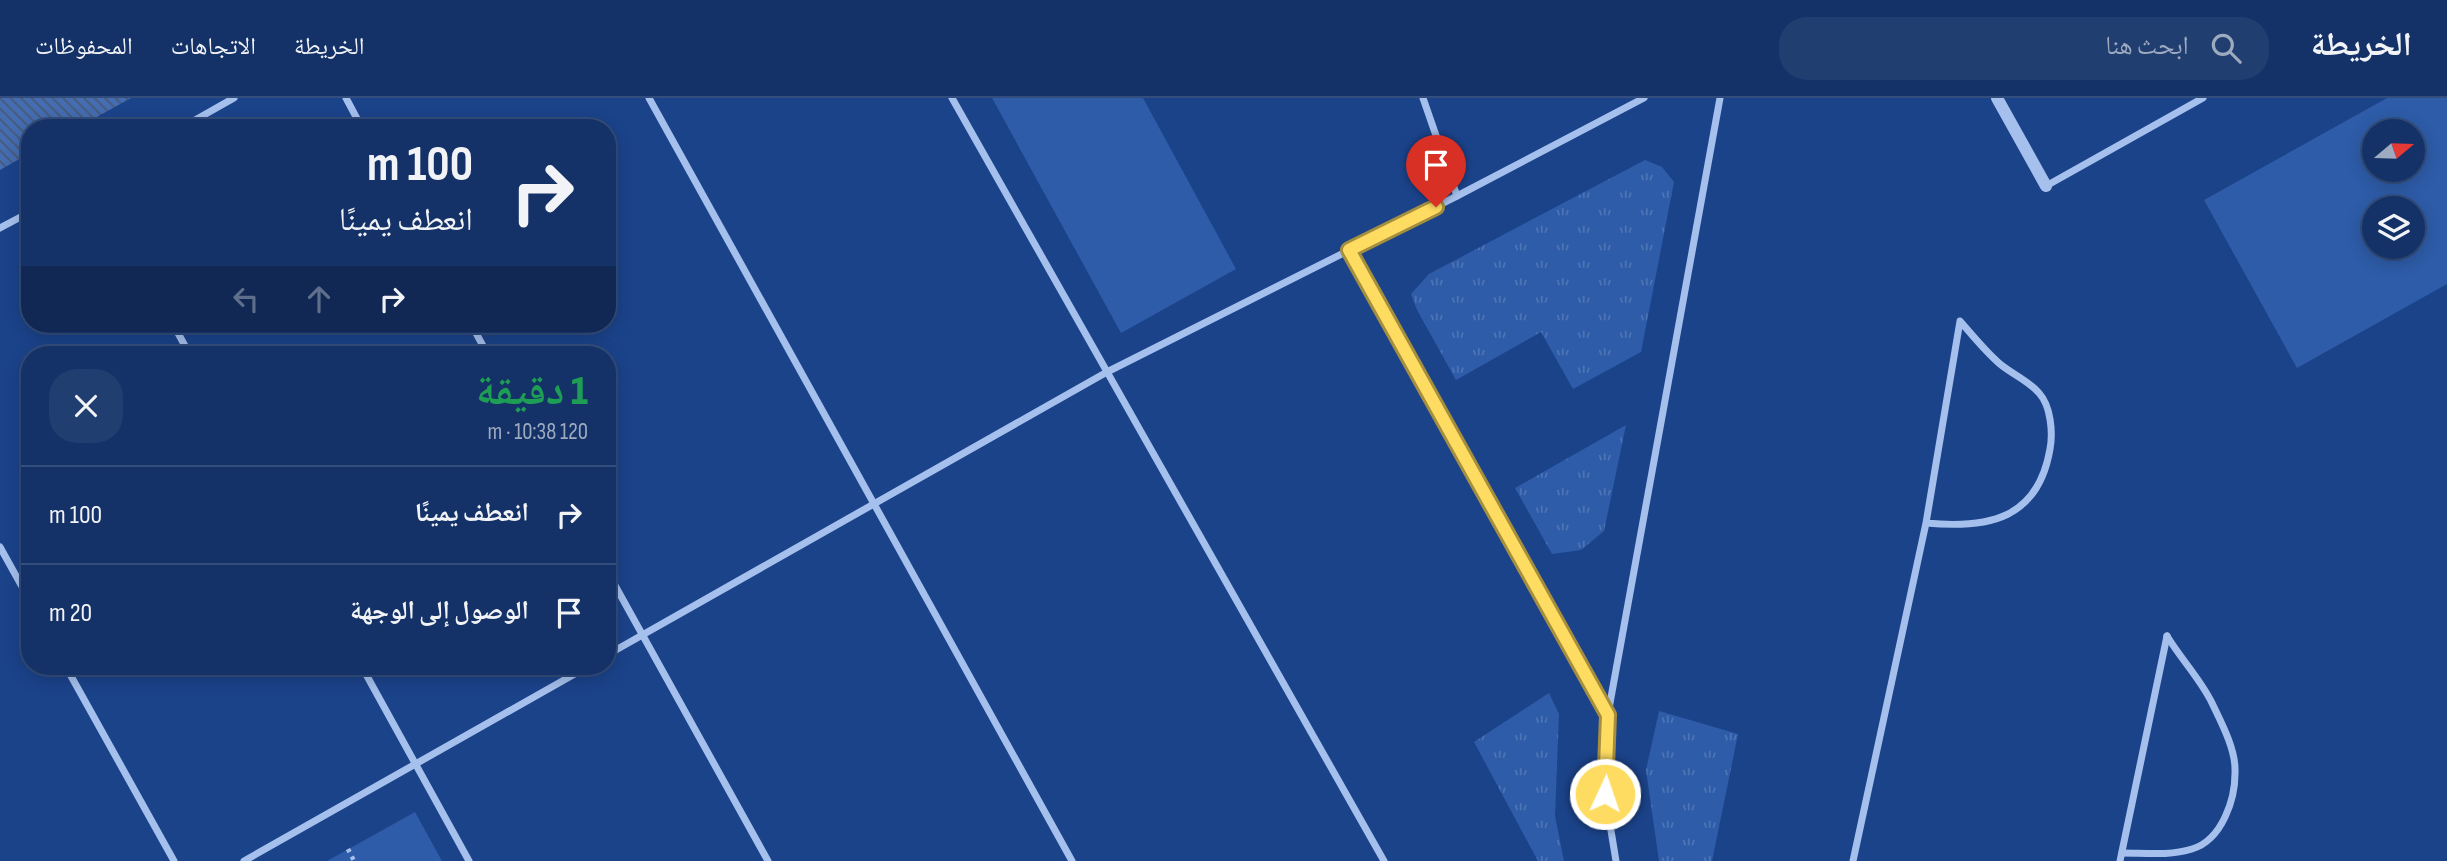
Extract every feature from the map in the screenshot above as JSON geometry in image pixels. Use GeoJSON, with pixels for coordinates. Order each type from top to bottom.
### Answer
{"type":"FeatureCollection","features":[{"type":"Feature","properties":{"kind":"street"},"geometry":{"type":"LineString","coordinates":[[197,119],[234,98]]}},
{"type":"Feature","properties":{"kind":"street"},"geometry":{"type":"LineString","coordinates":[[346,98],[357,119]]}},
{"type":"Feature","properties":{"kind":"street"},"geometry":{"type":"LineString","coordinates":[[649,98],[1072,861]]}},
{"type":"Feature","properties":{"kind":"street"},"geometry":{"type":"LineString","coordinates":[[952,98],[1384,861]]}},
{"type":"Feature","properties":{"kind":"street"},"geometry":{"type":"LineString","coordinates":[[1423,98],[1457,196]]}},
{"type":"Feature","properties":{"kind":"street"},"geometry":{"type":"LineString","coordinates":[[616,650],[1107,372],[1457,196],[1644,98]]}},
{"type":"Feature","properties":{"kind":"street"},"geometry":{"type":"LineString","coordinates":[[1616,861],[1605,794],[1608,715],[1720,98]]}},
{"type":"Feature","properties":{"kind":"street"},"geometry":{"type":"LineString","coordinates":[[1997,98],[2046,186],[2203,98]]}},
{"type":"Feature","properties":{"kind":"street"},"geometry":{"type":"LineString","coordinates":[[0,228],[21,217]]}},
{"type":"Feature","properties":{"kind":"street"},"geometry":{"type":"LineString","coordinates":[[1349,250],[1608,715]]}},
{"type":"Feature","properties":{"kind":"street"},"geometry":{"type":"LineString","coordinates":[[1853,861],[1926,523],[1960,321],[1999,363],[2040,394],[2049,413],[2052,438],[2046,470],[2029,501],[2011,513],[1970,526],[1926,523]]}},
{"type":"Feature","properties":{"kind":"street"},"geometry":{"type":"LineString","coordinates":[[0,547],[21,585]]}},
{"type":"Feature","properties":{"kind":"street"},"geometry":{"type":"LineString","coordinates":[[616,587],[768,861]]}},
{"type":"Feature","properties":{"kind":"street"},"geometry":{"type":"LineString","coordinates":[[2167,636],[2211,701],[2235,768],[2233,792],[2225,816],[2213,837],[2194,848],[2121,857],[2127,826],[2167,636]]}},
{"type":"Feature","properties":{"kind":"street"},"geometry":{"type":"LineString","coordinates":[[70,675],[174,861]]}},
{"type":"Feature","properties":{"kind":"street"},"geometry":{"type":"LineString","coordinates":[[366,675],[469,861]]}},
{"type":"Feature","properties":{"kind":"street"},"geometry":{"type":"LineString","coordinates":[[244,861],[573,675]]}},
{"type":"Feature","properties":{"kind":"path"},"geometry":{"type":"LineString","coordinates":[[348,849],[355,861]]}},
{"type":"Feature","properties":{"kind":"green space"},"geometry":{"type":"Polygon","coordinates":[[[992,98],[1143,98],[1236,269],[1121,333],[992,98]]]}},
{"type":"Feature","properties":{"kind":"green space"},"geometry":{"type":"Polygon","coordinates":[[[2387,98],[2447,98],[2447,284],[2297,368],[2204,200],[2387,98]]]}},
{"type":"Feature","properties":{"kind":"green space"},"geometry":{"type":"Polygon","coordinates":[[[1645,160],[1662,167],[1674,182],[1641,352],[1573,389],[1541,332],[1456,380],[1417,310],[1411,294],[1429,274],[1645,160]]]}},
{"type":"Feature","properties":{"kind":"green space"},"geometry":{"type":"Polygon","coordinates":[[[1626,425],[1604,531],[1581,550],[1552,554],[1515,488],[1626,425]]]}},
{"type":"Feature","properties":{"kind":"green space"},"geometry":{"type":"Polygon","coordinates":[[[1549,693],[1559,714],[1555,816],[1564,861],[1538,861],[1474,742],[1549,693]]]}},
{"type":"Feature","properties":{"kind":"green space"},"geometry":{"type":"Polygon","coordinates":[[[1659,711],[1738,734],[1712,861],[1659,861],[1646,770],[1659,711]]]}},
{"type":"Feature","properties":{"kind":"green space"},"geometry":{"type":"Polygon","coordinates":[[[415,812],[442,861],[327,861],[415,812]]]}},
{"type":"Feature","properties":{"kind":"building"},"geometry":{"type":"Polygon","coordinates":[[[0,98],[131,98],[93,119],[21,119],[21,158],[0,170],[0,98]]]}},
{"type":"Feature","properties":{"kind":"route"},"geometry":{"type":"LineString","coordinates":[[1436,207],[1349,250],[1608,715],[1605,794]]}}]}
